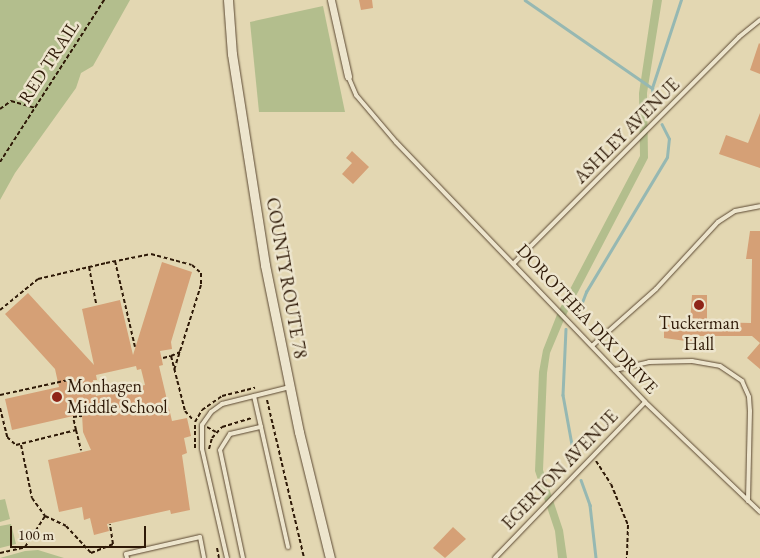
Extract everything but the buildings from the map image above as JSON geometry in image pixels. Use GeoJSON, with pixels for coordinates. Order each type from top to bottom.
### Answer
{"type":"FeatureCollection","features":[{"type":"Feature","properties":{"kind":"street","name":"COUNTY ROUTE 78"},"geometry":{"type":"LineString","coordinates":[[228,0],[232,54],[265,265],[290,387],[330,558]]}},
{"type":"Feature","properties":{"kind":"street"},"geometry":{"type":"LineString","coordinates":[[330,0],[348,76]]}},
{"type":"Feature","properties":{"kind":"lane","name":"ASHLEY AVENUE"},"geometry":{"type":"LineString","coordinates":[[515,262],[739,37],[760,20]]}},
{"type":"Feature","properties":{"kind":"lane","name":"DOROTHEA DIX DRIVE"},"geometry":{"type":"LineString","coordinates":[[348,76],[356,95],[396,142],[515,262],[645,402],[760,512]]}},
{"type":"Feature","properties":{"kind":"lane"},"geometry":{"type":"LineString","coordinates":[[593,345],[656,289],[718,222],[735,211],[760,206]]}},
{"type":"Feature","properties":{"kind":"lane"},"geometry":{"type":"LineString","coordinates":[[615,370],[649,362],[692,361],[720,366],[742,381],[749,397],[750,411],[748,501]]}},
{"type":"Feature","properties":{"kind":"lane"},"geometry":{"type":"LineString","coordinates":[[227,558],[202,449],[202,425],[215,407],[290,387]]}},
{"type":"Feature","properties":{"kind":"lane"},"geometry":{"type":"LineString","coordinates":[[254,396],[288,547]]}},
{"type":"Feature","properties":{"kind":"lane","name":"EGERTON AVENUE"},"geometry":{"type":"LineString","coordinates":[[495,558],[645,402]]}},
{"type":"Feature","properties":{"kind":"lane"},"geometry":{"type":"LineString","coordinates":[[243,558],[220,450],[230,434],[261,427]]}},
{"type":"Feature","properties":{"kind":"lane"},"geometry":{"type":"LineString","coordinates":[[127,558],[126,554],[200,537],[204,558]]}},
{"type":"Feature","properties":{"kind":"path","name":"RED TRAIL"},"geometry":{"type":"LineString","coordinates":[[0,162],[104,0]]}},
{"type":"Feature","properties":{"kind":"path"},"geometry":{"type":"LineString","coordinates":[[0,109],[12,101],[35,108]]}},
{"type":"Feature","properties":{"kind":"path"},"geometry":{"type":"LineString","coordinates":[[0,310],[33,282],[116,261],[155,254],[199,270],[202,285],[174,370]]}},
{"type":"Feature","properties":{"kind":"path"},"geometry":{"type":"LineString","coordinates":[[116,261],[135,347]]}},
{"type":"Feature","properties":{"kind":"path"},"geometry":{"type":"LineString","coordinates":[[90,267],[96,303]]}},
{"type":"Feature","properties":{"kind":"path"},"geometry":{"type":"LineString","coordinates":[[162,358],[180,352]]}},
{"type":"Feature","properties":{"kind":"path"},"geometry":{"type":"LineString","coordinates":[[171,356],[185,411],[194,422],[216,432]]}},
{"type":"Feature","properties":{"kind":"path"},"geometry":{"type":"LineString","coordinates":[[0,395],[68,380]]}},
{"type":"Feature","properties":{"kind":"path"},"geometry":{"type":"LineString","coordinates":[[196,454],[194,422],[215,399],[257,388]]}},
{"type":"Feature","properties":{"kind":"path"},"geometry":{"type":"LineString","coordinates":[[266,398],[304,558]]}},
{"type":"Feature","properties":{"kind":"path"},"geometry":{"type":"LineString","coordinates":[[0,408],[7,437],[21,444],[76,430]]}},
{"type":"Feature","properties":{"kind":"path"},"geometry":{"type":"LineString","coordinates":[[81,450],[73,418],[82,416]]}},
{"type":"Feature","properties":{"kind":"path"},"geometry":{"type":"LineString","coordinates":[[21,444],[32,498],[45,516],[66,526],[91,553],[113,544],[110,524]]}},
{"type":"Feature","properties":{"kind":"path"},"geometry":{"type":"LineString","coordinates":[[594,457],[611,484],[626,519],[627,558]]}},
{"type":"Feature","properties":{"kind":"path"},"geometry":{"type":"LineString","coordinates":[[0,553],[25,547],[45,516]]}},
{"type":"Feature","properties":{"kind":"path"},"geometry":{"type":"LineString","coordinates":[[215,539],[220,558]]}},
{"type":"Feature","properties":{"kind":"green space"},"geometry":{"type":"Polygon","coordinates":[[[0,0],[130,0],[93,66],[81,73],[76,88],[15,173],[0,200],[0,0]]]}},
{"type":"Feature","properties":{"kind":"green space"},"geometry":{"type":"Polygon","coordinates":[[[653,0],[662,0],[647,93],[648,158],[566,315],[550,353],[547,373],[543,470],[563,530],[567,558],[558,558],[555,531],[535,471],[539,372],[543,350],[558,312],[640,156],[639,93],[653,0]]]}},
{"type":"Feature","properties":{"kind":"green space"},"geometry":{"type":"Polygon","coordinates":[[[323,6],[345,112],[259,112],[250,22],[323,6]]]}},
{"type":"Feature","properties":{"kind":"green space"},"geometry":{"type":"Polygon","coordinates":[[[5,499],[10,519],[0,522],[0,500],[5,499]]]}},
{"type":"Feature","properties":{"kind":"green space"},"geometry":{"type":"Polygon","coordinates":[[[11,524],[16,544],[0,548],[0,526],[11,524]]]}},
{"type":"Feature","properties":{"kind":"green space"},"geometry":{"type":"Polygon","coordinates":[[[38,550],[64,558],[0,558],[25,551],[38,550]]]}},
{"type":"Feature","properties":{"kind":"waterway"},"geometry":{"type":"LineString","coordinates":[[525,0],[652,88]]}},
{"type":"Feature","properties":{"kind":"waterway"},"geometry":{"type":"LineString","coordinates":[[655,110],[652,88],[681,0]]}},
{"type":"Feature","properties":{"kind":"waterway"},"geometry":{"type":"LineString","coordinates":[[576,318],[586,292],[667,157],[669,139],[662,125]]}},
{"type":"Feature","properties":{"kind":"waterway"},"geometry":{"type":"LineString","coordinates":[[566,329],[563,395],[575,461]]}},
{"type":"Feature","properties":{"kind":"waterway"},"geometry":{"type":"LineString","coordinates":[[581,480],[590,505],[596,558]]}},
{"type":"Feature","properties":{"kind":"place","name":"Tuckerman Hall"},"geometry":{"type":"Point","coordinates":[699,305]}},
{"type":"Feature","properties":{"kind":"place","name":"Monhagen Middle School"},"geometry":{"type":"Point","coordinates":[57,397]}}]}
